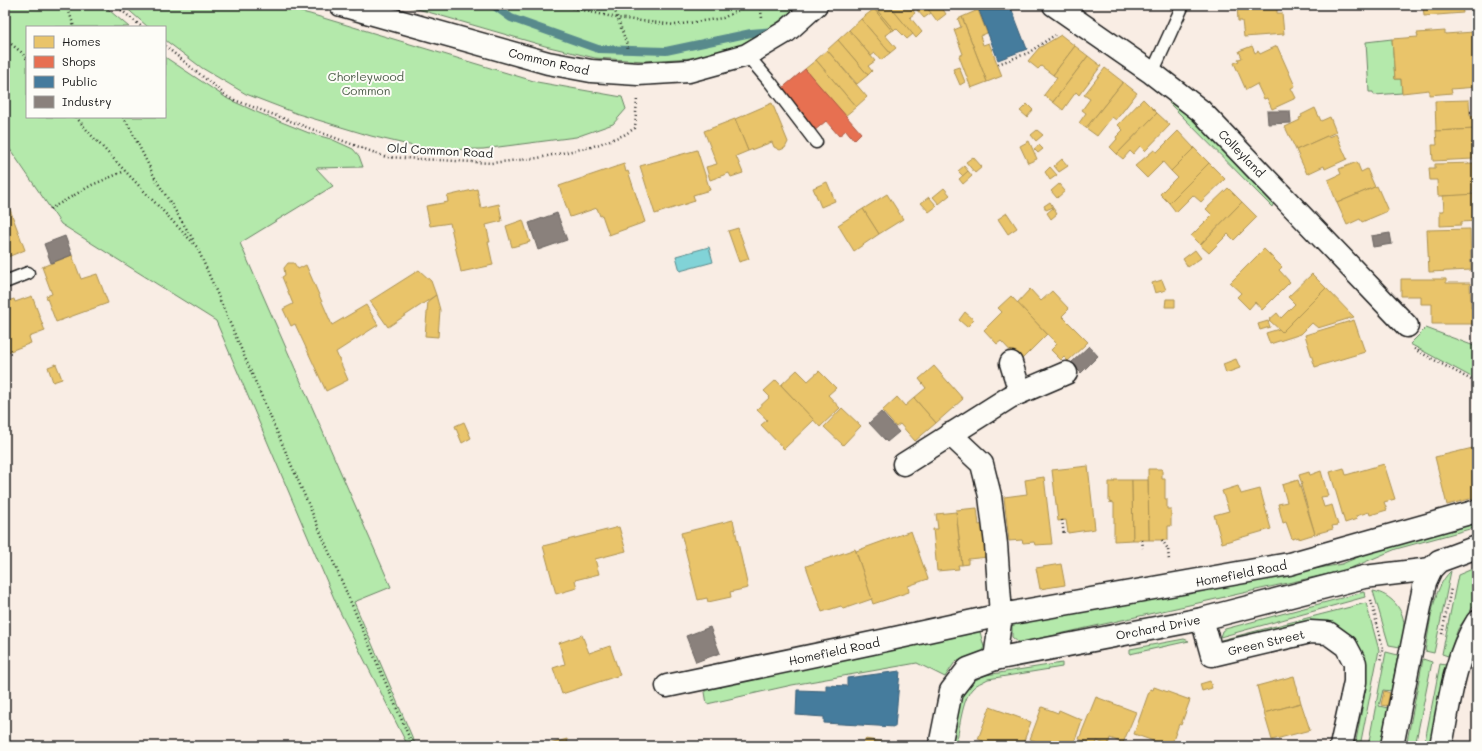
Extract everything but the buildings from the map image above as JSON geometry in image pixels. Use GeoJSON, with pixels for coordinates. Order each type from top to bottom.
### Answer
{"type":"FeatureCollection","features":[{"type":"Feature","properties":{"kind":"street","name":"Common Road"},"geometry":{"type":"LineString","coordinates":[[341,5],[548,63],[591,72],[638,74],[689,71],[747,55],[787,31],[816,5]]}},
{"type":"Feature","properties":{"kind":"street","name":"Colleyland"},"geometry":{"type":"LineString","coordinates":[[1054,5],[1152,73],[1201,111],[1407,326]]}},
{"type":"Feature","properties":{"kind":"street"},"geometry":{"type":"LineString","coordinates":[[1011,363],[1020,392]]}},
{"type":"Feature","properties":{"kind":"street"},"geometry":{"type":"LineString","coordinates":[[904,464],[1010,397],[1066,373]]}},
{"type":"Feature","properties":{"kind":"street"},"geometry":{"type":"LineString","coordinates":[[950,434],[982,464],[990,496],[1001,615],[995,659]]}},
{"type":"Feature","properties":{"kind":"street","name":"Homefield Road"},"geometry":{"type":"LineString","coordinates":[[667,686],[1001,615],[1289,564],[1477,511]]}},
{"type":"Feature","properties":{"kind":"street"},"geometry":{"type":"LineString","coordinates":[[1392,746],[1424,589],[1431,569],[1439,560],[1477,547]]}},
{"type":"Feature","properties":{"kind":"street","name":"Orchard Drive"},"geometry":{"type":"LineString","coordinates":[[940,746],[951,691],[968,669],[995,659],[1202,619],[1364,577],[1431,569]]}},
{"type":"Feature","properties":{"kind":"street","name":"Green Street"},"geometry":{"type":"LineString","coordinates":[[1202,619],[1212,655],[1310,632],[1328,633],[1346,646],[1356,663],[1355,682],[1341,746]]}},
{"type":"Feature","properties":{"kind":"street"},"geometry":{"type":"LineString","coordinates":[[1441,746],[1454,681],[1469,634],[1477,622]]}},
{"type":"Feature","properties":{"kind":"lane"},"geometry":{"type":"LineString","coordinates":[[1152,73],[1183,5]]}},
{"type":"Feature","properties":{"kind":"lane"},"geometry":{"type":"LineString","coordinates":[[747,55],[771,83],[816,142]]}},
{"type":"Feature","properties":{"kind":"lane"},"geometry":{"type":"LineString","coordinates":[[5,282],[28,273]]}},
{"type":"Feature","properties":{"kind":"path"},"geometry":{"type":"LineString","coordinates":[[67,5],[74,26]]}},
{"type":"Feature","properties":{"kind":"path"},"geometry":{"type":"LineString","coordinates":[[114,5],[141,26]]}},
{"type":"Feature","properties":{"kind":"path"},"geometry":{"type":"LineString","coordinates":[[561,5],[617,18],[675,25],[723,18],[748,5]]}},
{"type":"Feature","properties":{"kind":"path"},"geometry":{"type":"LineString","coordinates":[[613,5],[638,74]]}},
{"type":"Feature","properties":{"kind":"path"},"geometry":{"type":"LineString","coordinates":[[998,64],[1028,53],[1058,33],[1072,17]]}},
{"type":"Feature","properties":{"kind":"path"},"geometry":{"type":"LineString","coordinates":[[5,38],[26,58]]}},
{"type":"Feature","properties":{"kind":"path","name":"Old Common Road"},"geometry":{"type":"LineString","coordinates":[[166,47],[229,98],[386,157],[491,163],[538,158],[591,147],[624,135],[635,128],[638,74]]}},
{"type":"Feature","properties":{"kind":"path"},"geometry":{"type":"LineString","coordinates":[[1470,112],[1477,112]]}},
{"type":"Feature","properties":{"kind":"path"},"geometry":{"type":"LineString","coordinates":[[77,118],[197,247]]}},
{"type":"Feature","properties":{"kind":"path"},"geometry":{"type":"LineString","coordinates":[[124,118],[155,178],[197,247],[413,746]]}},
{"type":"Feature","properties":{"kind":"path"},"geometry":{"type":"LineString","coordinates":[[1472,145],[1477,145]]}},
{"type":"Feature","properties":{"kind":"path"},"geometry":{"type":"LineString","coordinates":[[50,209],[92,185],[125,170]]}},
{"type":"Feature","properties":{"kind":"path"},"geometry":{"type":"LineString","coordinates":[[1407,326],[1414,349],[1477,383]]}},
{"type":"Feature","properties":{"kind":"path"},"geometry":{"type":"LineString","coordinates":[[1062,520],[1064,535]]}},
{"type":"Feature","properties":{"kind":"path"},"geometry":{"type":"LineString","coordinates":[[1142,540],[1143,548]]}},
{"type":"Feature","properties":{"kind":"path"},"geometry":{"type":"LineString","coordinates":[[1162,540],[1168,549],[1170,568]]}},
{"type":"Feature","properties":{"kind":"green space"},"geometry":{"type":"Polygon","coordinates":[[[5,5],[103,5],[128,26],[26,26],[26,118],[166,118],[166,58],[228,99],[309,133],[331,139],[353,149],[359,156],[363,167],[316,168],[333,186],[240,243],[391,587],[354,602],[416,746],[408,746],[339,610],[216,321],[61,224],[5,142],[5,5]]]}},
{"type":"Feature","properties":{"kind":"green space","name":"Chorleywood Common"},"geometry":{"type":"Polygon","coordinates":[[[123,5],[271,5],[310,14],[537,82],[622,97],[626,109],[613,124],[576,137],[483,149],[430,150],[371,136],[298,114],[246,94],[202,68],[166,41],[166,26],[147,26],[123,5]]]}},
{"type":"Feature","properties":{"kind":"green space"},"geometry":{"type":"Polygon","coordinates":[[[404,5],[797,5],[769,29],[731,50],[692,58],[645,61],[595,58],[545,46],[404,5]]]}},
{"type":"Feature","properties":{"kind":"green space"},"geometry":{"type":"Polygon","coordinates":[[[1392,39],[1395,79],[1401,79],[1402,93],[1374,95],[1373,92],[1369,92],[1366,42],[1392,39]]]}},
{"type":"Feature","properties":{"kind":"green space"},"geometry":{"type":"Polygon","coordinates":[[[1174,101],[1275,200],[1272,207],[1169,103],[1174,101]]]}},
{"type":"Feature","properties":{"kind":"green space"},"geometry":{"type":"Polygon","coordinates":[[[1426,328],[1477,347],[1477,380],[1410,344],[1426,328]]]}},
{"type":"Feature","properties":{"kind":"green space"},"geometry":{"type":"Polygon","coordinates":[[[1477,520],[1477,527],[1396,549],[1346,570],[1019,643],[1012,637],[1012,623],[1342,564],[1393,542],[1477,520]]]}},
{"type":"Feature","properties":{"kind":"green space"},"geometry":{"type":"Polygon","coordinates":[[[1477,567],[1477,601],[1458,629],[1448,656],[1442,654],[1458,575],[1477,567]]]}},
{"type":"Feature","properties":{"kind":"green space"},"geometry":{"type":"Polygon","coordinates":[[[1451,571],[1434,653],[1425,651],[1430,620],[1436,597],[1445,578],[1451,571]]]}},
{"type":"Feature","properties":{"kind":"green space"},"geometry":{"type":"Polygon","coordinates":[[[1373,591],[1391,599],[1396,604],[1402,615],[1404,621],[1404,633],[1400,647],[1389,645],[1373,591]]]}},
{"type":"Feature","properties":{"kind":"green space"},"geometry":{"type":"Polygon","coordinates":[[[1364,592],[1365,597],[1220,637],[1222,631],[1225,629],[1364,592]]]}},
{"type":"Feature","properties":{"kind":"green space"},"geometry":{"type":"Polygon","coordinates":[[[1366,603],[1379,650],[1360,746],[1355,746],[1366,681],[1348,636],[1224,643],[1221,640],[1366,603]]]}},
{"type":"Feature","properties":{"kind":"green space"},"geometry":{"type":"Polygon","coordinates":[[[979,628],[985,651],[955,662],[945,677],[917,663],[792,685],[707,704],[704,686],[979,628]]]}},
{"type":"Feature","properties":{"kind":"green space"},"geometry":{"type":"Polygon","coordinates":[[[1184,639],[1189,641],[1130,654],[1130,649],[1184,639]]]}},
{"type":"Feature","properties":{"kind":"green space"},"geometry":{"type":"Polygon","coordinates":[[[1386,652],[1398,655],[1391,691],[1383,690],[1379,706],[1388,708],[1380,746],[1368,746],[1386,652]]]}},
{"type":"Feature","properties":{"kind":"green space"},"geometry":{"type":"Polygon","coordinates":[[[1423,659],[1432,662],[1415,746],[1406,746],[1423,659]]]}},
{"type":"Feature","properties":{"kind":"green space"},"geometry":{"type":"Polygon","coordinates":[[[1062,663],[1062,667],[988,679],[975,686],[966,700],[961,716],[956,746],[952,746],[957,716],[963,694],[973,682],[986,675],[1062,663]]]}},
{"type":"Feature","properties":{"kind":"green space"},"geometry":{"type":"Polygon","coordinates":[[[1440,664],[1446,665],[1430,746],[1424,746],[1440,664]]]}},
{"type":"Feature","properties":{"kind":"water"},"geometry":{"type":"Polygon","coordinates":[[[709,247],[713,262],[680,271],[676,256],[709,247]]]}},
{"type":"Feature","properties":{"kind":"waterway"},"geometry":{"type":"LineString","coordinates":[[493,5],[511,18],[598,49],[666,51],[751,33],[774,31]]}}]}
